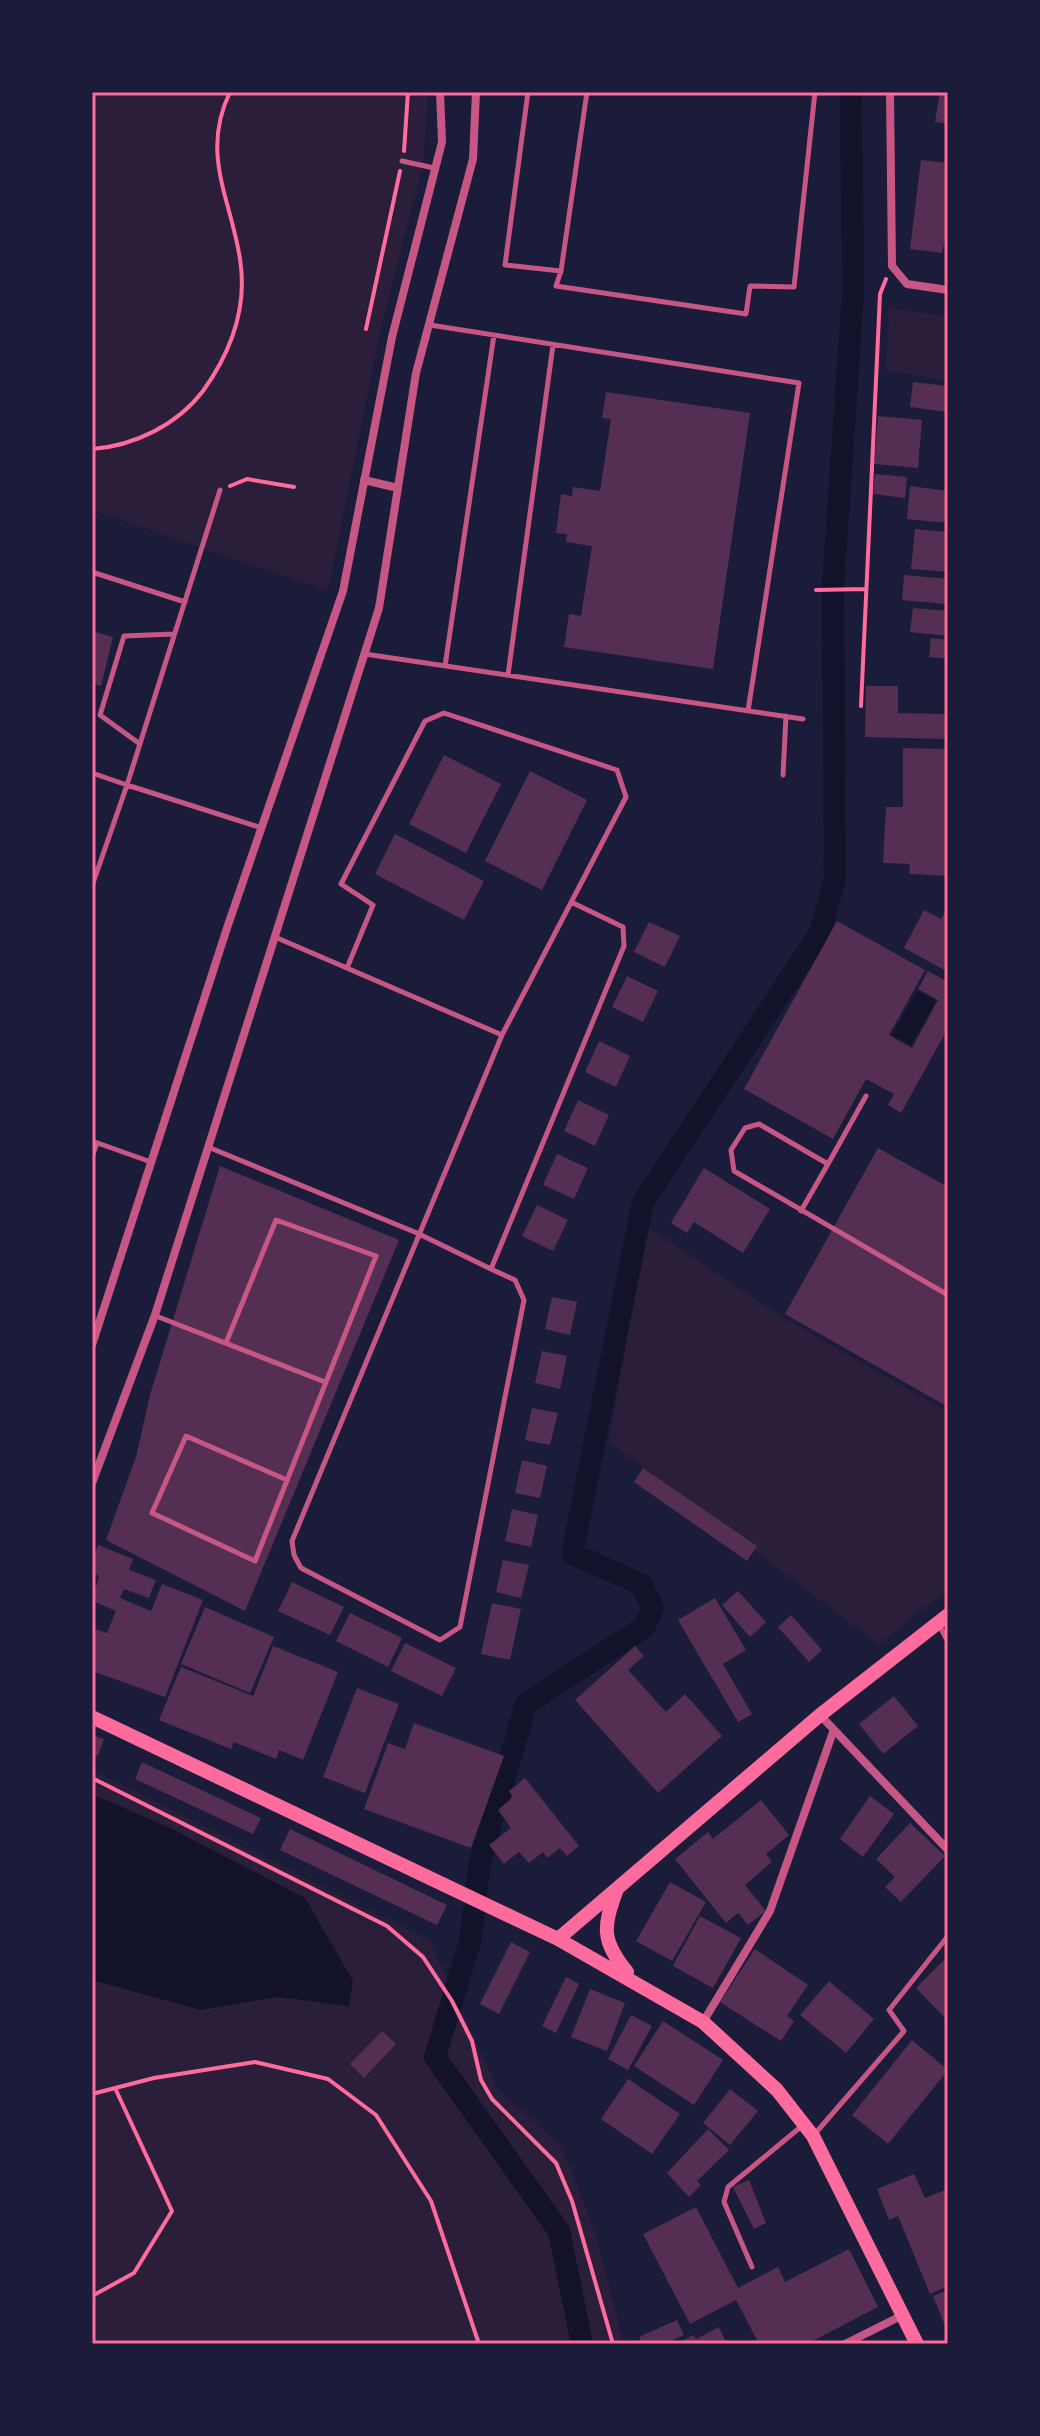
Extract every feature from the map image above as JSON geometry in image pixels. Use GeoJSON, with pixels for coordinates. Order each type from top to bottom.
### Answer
{"type":"FeatureCollection","features":[{"type":"Feature","properties":{"kind":"main road"},"geometry":{"type":"LineString","coordinates":[[558,1939],[820,1715],[943,1619]]}},
{"type":"Feature","properties":{"kind":"main road"},"geometry":{"type":"LineString","coordinates":[[92,1717],[558,1939],[703,2022],[777,2090],[808,2130],[917,2344]]}},
{"type":"Feature","properties":{"kind":"main road"},"geometry":{"type":"LineString","coordinates":[[618,1887],[607,1916],[607,1937],[609,1950],[632,1979]]}},
{"type":"Feature","properties":{"kind":"street"},"geometry":{"type":"LineString","coordinates":[[92,1345],[343,591],[392,337],[442,142],[440,92]]}},
{"type":"Feature","properties":{"kind":"street"},"geometry":{"type":"LineString","coordinates":[[92,1483],[155,1315],[379,608],[416,373],[473,159],[476,92]]}},
{"type":"Feature","properties":{"kind":"street"},"geometry":{"type":"LineString","coordinates":[[890,92],[892,266],[907,284],[948,290]]}},
{"type":"Feature","properties":{"kind":"street"},"geometry":{"type":"LineString","coordinates":[[364,480],[398,488]]}},
{"type":"Feature","properties":{"kind":"street"},"geometry":{"type":"LineString","coordinates":[[820,1715],[948,1850]]}},
{"type":"Feature","properties":{"kind":"street"},"geometry":{"type":"LineString","coordinates":[[703,2022],[770,1911],[833,1732]]}},
{"type":"Feature","properties":{"kind":"street"},"geometry":{"type":"LineString","coordinates":[[845,2344],[903,2315]]}},
{"type":"Feature","properties":{"kind":"lane"},"geometry":{"type":"LineString","coordinates":[[528,92],[505,265],[561,271]]}},
{"type":"Feature","properties":{"kind":"lane"},"geometry":{"type":"LineString","coordinates":[[587,92],[561,271],[556,286],[746,314],[750,286],[794,287],[815,92]]}},
{"type":"Feature","properties":{"kind":"lane"},"geometry":{"type":"LineString","coordinates":[[402,161],[435,168]]}},
{"type":"Feature","properties":{"kind":"lane"},"geometry":{"type":"LineString","coordinates":[[429,325],[799,383],[748,711]]}},
{"type":"Feature","properties":{"kind":"lane"},"geometry":{"type":"LineString","coordinates":[[445,666],[494,335]]}},
{"type":"Feature","properties":{"kind":"lane"},"geometry":{"type":"LineString","coordinates":[[508,675],[553,345]]}},
{"type":"Feature","properties":{"kind":"lane"},"geometry":{"type":"LineString","coordinates":[[92,886],[220,490]]}},
{"type":"Feature","properties":{"kind":"lane"},"geometry":{"type":"LineString","coordinates":[[92,572],[185,602]]}},
{"type":"Feature","properties":{"kind":"lane"},"geometry":{"type":"LineString","coordinates":[[140,744],[100,715],[124,636],[175,634]]}},
{"type":"Feature","properties":{"kind":"lane"},"geometry":{"type":"LineString","coordinates":[[364,654],[803,719]]}},
{"type":"Feature","properties":{"kind":"lane"},"geometry":{"type":"LineString","coordinates":[[208,1147],[417,1233],[515,1280],[524,1300],[460,1627],[440,1640],[301,1568],[292,1541],[417,1233],[502,1035],[626,797],[617,770],[444,713],[425,721],[341,884],[373,905],[347,968]]}},
{"type":"Feature","properties":{"kind":"lane"},"geometry":{"type":"LineString","coordinates":[[783,775],[786,716]]}},
{"type":"Feature","properties":{"kind":"lane"},"geometry":{"type":"LineString","coordinates":[[92,773],[262,828]]}},
{"type":"Feature","properties":{"kind":"lane"},"geometry":{"type":"LineString","coordinates":[[491,1269],[624,946],[623,927],[571,902]]}},
{"type":"Feature","properties":{"kind":"lane"},"geometry":{"type":"LineString","coordinates":[[274,937],[502,1035]]}},
{"type":"Feature","properties":{"kind":"lane"},"geometry":{"type":"LineString","coordinates":[[801,1211],[866,1096]]}},
{"type":"Feature","properties":{"kind":"lane"},"geometry":{"type":"LineString","coordinates":[[828,1164],[759,1124],[745,1128],[731,1150],[734,1171],[948,1295]]}},
{"type":"Feature","properties":{"kind":"lane"},"geometry":{"type":"LineString","coordinates":[[92,1157],[94,1142],[152,1162]]}},
{"type":"Feature","properties":{"kind":"lane"},"geometry":{"type":"LineString","coordinates":[[226,1343],[276,1220],[376,1256],[255,1561],[152,1513],[186,1436],[287,1480]]}},
{"type":"Feature","properties":{"kind":"lane"},"geometry":{"type":"LineString","coordinates":[[155,1315],[325,1382]]}},
{"type":"Feature","properties":{"kind":"lane"},"geometry":{"type":"LineString","coordinates":[[943,1619],[948,1642]]}},
{"type":"Feature","properties":{"kind":"lane"},"geometry":{"type":"LineString","coordinates":[[752,2267],[724,2202],[728,2187],[808,2130],[904,2031],[889,2010],[948,1936]]}},
{"type":"Feature","properties":{"kind":"path"},"geometry":{"type":"LineString","coordinates":[[92,449],[111,448],[140,438],[168,423],[192,405],[228,353],[242,290],[240,259],[216,166],[218,136],[230,92]]}},
{"type":"Feature","properties":{"kind":"path"},"geometry":{"type":"LineString","coordinates":[[366,329],[402,161],[408,92]]}},
{"type":"Feature","properties":{"kind":"path"},"geometry":{"type":"LineString","coordinates":[[861,706],[880,294],[892,266]]}},
{"type":"Feature","properties":{"kind":"path"},"geometry":{"type":"LineString","coordinates":[[220,490],[247,479],[294,487]]}},
{"type":"Feature","properties":{"kind":"path"},"geometry":{"type":"LineString","coordinates":[[816,590],[865,589]]}},
{"type":"Feature","properties":{"kind":"path"},"geometry":{"type":"LineString","coordinates":[[92,1778],[387,1926],[423,1957],[472,2041],[481,2080],[492,2099],[556,2163],[572,2201],[613,2344]]}},
{"type":"Feature","properties":{"kind":"path"},"geometry":{"type":"LineString","coordinates":[[92,2094],[255,2062],[328,2079],[376,2115],[431,2201],[479,2344]]}},
{"type":"Feature","properties":{"kind":"path"},"geometry":{"type":"LineString","coordinates":[[92,2296],[134,2273],[172,2211],[115,2088]]}},
{"type":"Feature","properties":{"kind":"shaded area"},"geometry":{"type":"Polygon","coordinates":[[[92,92],[428,92],[423,165],[380,332],[328,591],[92,510],[92,92]]]}},
{"type":"Feature","properties":{"kind":"shaded area"},"geometry":{"type":"Polygon","coordinates":[[[889,308],[948,316],[948,381],[886,370],[889,308]]]}},
{"type":"Feature","properties":{"kind":"shaded area"},"geometry":{"type":"Polygon","coordinates":[[[917,991],[936,1001],[911,1045],[892,1035],[917,991]]]}},
{"type":"Feature","properties":{"kind":"shaded area"},"geometry":{"type":"Polygon","coordinates":[[[646,1225],[777,1314],[948,1412],[948,1589],[879,1644],[609,1442],[646,1225]]]}},
{"type":"Feature","properties":{"kind":"shaded area"},"geometry":{"type":"Polygon","coordinates":[[[92,1770],[430,1941],[497,2088],[562,2147],[595,2232],[624,2344],[92,2344],[92,1770]]]}},
{"type":"Feature","properties":{"kind":"shaded area"},"geometry":{"type":"Polygon","coordinates":[[[92,1794],[172,1829],[305,1898],[353,1981],[349,2006],[278,1997],[201,2010],[92,1980],[92,1794]]]}},
{"type":"Feature","properties":{"kind":"building"},"geometry":{"type":"Polygon","coordinates":[[[940,92],[948,92],[948,124],[935,122],[940,92]]]}},
{"type":"Feature","properties":{"kind":"building"},"geometry":{"type":"Polygon","coordinates":[[[921,160],[948,163],[948,225],[942,253],[910,249],[921,160]]]}},
{"type":"Feature","properties":{"kind":"building"},"geometry":{"type":"Polygon","coordinates":[[[913,382],[948,386],[948,412],[910,407],[913,382]]]}},
{"type":"Feature","properties":{"kind":"building"},"geometry":{"type":"Polygon","coordinates":[[[606,392],[750,413],[713,669],[564,647],[569,614],[581,616],[592,546],[566,542],[567,534],[556,533],[561,494],[572,496],[573,487],[600,491],[611,419],[602,418],[606,392]]]}},
{"type":"Feature","properties":{"kind":"building"},"geometry":{"type":"Polygon","coordinates":[[[878,416],[922,420],[918,468],[874,464],[878,416]]]}},
{"type":"Feature","properties":{"kind":"building"},"geometry":{"type":"Polygon","coordinates":[[[875,474],[907,477],[905,498],[873,494],[875,474]]]}},
{"type":"Feature","properties":{"kind":"building"},"geometry":{"type":"Polygon","coordinates":[[[910,486],[948,491],[948,523],[907,519],[910,486]]]}},
{"type":"Feature","properties":{"kind":"building"},"geometry":{"type":"Polygon","coordinates":[[[915,529],[948,532],[948,572],[911,569],[915,529]]]}},
{"type":"Feature","properties":{"kind":"building"},"geometry":{"type":"Polygon","coordinates":[[[904,575],[948,579],[945,604],[902,600],[904,575]]]}},
{"type":"Feature","properties":{"kind":"building"},"geometry":{"type":"Polygon","coordinates":[[[913,608],[948,611],[948,636],[910,632],[913,608]]]}},
{"type":"Feature","properties":{"kind":"building"},"geometry":{"type":"Polygon","coordinates":[[[92,631],[113,637],[101,686],[92,683],[92,631]]]}},
{"type":"Feature","properties":{"kind":"building"},"geometry":{"type":"Polygon","coordinates":[[[931,638],[948,640],[948,659],[929,657],[931,638]]]}},
{"type":"Feature","properties":{"kind":"building"},"geometry":{"type":"Polygon","coordinates":[[[866,686],[898,686],[898,713],[948,714],[948,739],[865,737],[866,686]]]}},
{"type":"Feature","properties":{"kind":"building"},"geometry":{"type":"Polygon","coordinates":[[[903,748],[948,749],[948,876],[909,874],[910,864],[883,863],[886,807],[903,807],[903,748]]]}},
{"type":"Feature","properties":{"kind":"building"},"geometry":{"type":"Polygon","coordinates":[[[444,755],[501,784],[466,853],[409,824],[444,755]]]}},
{"type":"Feature","properties":{"kind":"building"},"geometry":{"type":"Polygon","coordinates":[[[530,771],[587,800],[542,890],[485,861],[530,771]]]}},
{"type":"Feature","properties":{"kind":"building"},"geometry":{"type":"Polygon","coordinates":[[[395,834],[484,881],[464,920],[375,874],[395,834]]]}},
{"type":"Feature","properties":{"kind":"building"},"geometry":{"type":"Polygon","coordinates":[[[948,905],[948,972],[904,948],[924,910],[941,919],[948,905]]]}},
{"type":"Feature","properties":{"kind":"building"},"geometry":{"type":"Polygon","coordinates":[[[837,921],[925,970],[889,1035],[912,1048],[938,1000],[918,989],[928,971],[948,982],[948,1028],[901,1113],[888,1105],[894,1094],[866,1079],[833,1139],[744,1089],[837,921]]]}},
{"type":"Feature","properties":{"kind":"building"},"geometry":{"type":"Polygon","coordinates":[[[649,922],[680,936],[665,967],[634,952],[649,922]]]}},
{"type":"Feature","properties":{"kind":"building"},"geometry":{"type":"Polygon","coordinates":[[[627,976],[658,991],[643,1022],[612,1007],[627,976]]]}},
{"type":"Feature","properties":{"kind":"building"},"geometry":{"type":"Polygon","coordinates":[[[599,1041],[630,1056],[616,1087],[585,1072],[599,1041]]]}},
{"type":"Feature","properties":{"kind":"building"},"geometry":{"type":"Polygon","coordinates":[[[578,1100],[609,1115],[595,1146],[564,1131],[578,1100]]]}},
{"type":"Feature","properties":{"kind":"building"},"geometry":{"type":"Polygon","coordinates":[[[878,1148],[948,1187],[948,1407],[785,1314],[878,1148]]]}},
{"type":"Feature","properties":{"kind":"building"},"geometry":{"type":"Polygon","coordinates":[[[557,1154],[588,1168],[574,1199],[543,1185],[557,1154]]]}},
{"type":"Feature","properties":{"kind":"building"},"geometry":{"type":"Polygon","coordinates":[[[220,1166],[399,1240],[245,1611],[106,1540],[136,1457],[150,1395],[220,1166]]]}},
{"type":"Feature","properties":{"kind":"building"},"geometry":{"type":"Polygon","coordinates":[[[704,1168],[770,1209],[743,1253],[694,1222],[687,1233],[671,1223],[704,1168]]]}},
{"type":"Feature","properties":{"kind":"building"},"geometry":{"type":"Polygon","coordinates":[[[537,1205],[568,1220],[553,1251],[522,1236],[537,1205]]]}},
{"type":"Feature","properties":{"kind":"building"},"geometry":{"type":"Polygon","coordinates":[[[552,1297],[577,1302],[570,1335],[545,1329],[552,1297]]]}},
{"type":"Feature","properties":{"kind":"building"},"geometry":{"type":"Polygon","coordinates":[[[542,1351],[567,1356],[560,1389],[535,1383],[542,1351]]]}},
{"type":"Feature","properties":{"kind":"building"},"geometry":{"type":"Polygon","coordinates":[[[532,1408],[558,1413],[550,1445],[525,1440],[532,1408]]]}},
{"type":"Feature","properties":{"kind":"building"},"geometry":{"type":"Polygon","coordinates":[[[522,1460],[547,1466],[540,1498],[515,1493],[522,1460]]]}},
{"type":"Feature","properties":{"kind":"building"},"geometry":{"type":"Polygon","coordinates":[[[643,1468],[757,1546],[747,1561],[634,1482],[643,1468]]]}},
{"type":"Feature","properties":{"kind":"building"},"geometry":{"type":"Polygon","coordinates":[[[512,1509],[538,1515],[531,1547],[505,1541],[512,1509]]]}},
{"type":"Feature","properties":{"kind":"building"},"geometry":{"type":"Polygon","coordinates":[[[98,1545],[133,1559],[129,1570],[156,1580],[149,1598],[124,1589],[120,1598],[151,1611],[162,1584],[203,1600],[165,1697],[92,1671],[92,1628],[107,1633],[116,1611],[92,1601],[99,1576],[92,1573],[98,1545]]]}},
{"type":"Feature","properties":{"kind":"building"},"geometry":{"type":"Polygon","coordinates":[[[503,1560],[529,1565],[521,1598],[496,1592],[503,1560]]]}},
{"type":"Feature","properties":{"kind":"building"},"geometry":{"type":"Polygon","coordinates":[[[292,1582],[344,1607],[330,1635],[278,1611],[292,1582]]]}},
{"type":"Feature","properties":{"kind":"building"},"geometry":{"type":"Polygon","coordinates":[[[738,1591],[766,1622],[750,1637],[722,1605],[738,1591]]]}},
{"type":"Feature","properties":{"kind":"building"},"geometry":{"type":"Polygon","coordinates":[[[715,1598],[746,1650],[723,1664],[752,1714],[738,1722],[678,1620],[715,1598]]]}},
{"type":"Feature","properties":{"kind":"building"},"geometry":{"type":"Polygon","coordinates":[[[492,1603],[521,1609],[510,1660],[481,1654],[492,1603]]]}},
{"type":"Feature","properties":{"kind":"building"},"geometry":{"type":"Polygon","coordinates":[[[205,1607],[274,1637],[250,1693],[181,1664],[205,1607]]]}},
{"type":"Feature","properties":{"kind":"building"},"geometry":{"type":"Polygon","coordinates":[[[350,1613],[402,1638],[388,1667],[336,1641],[350,1613]]]}},
{"type":"Feature","properties":{"kind":"building"},"geometry":{"type":"Polygon","coordinates":[[[791,1615],[822,1650],[809,1662],[778,1627],[791,1615]]]}},
{"type":"Feature","properties":{"kind":"building"},"geometry":{"type":"Polygon","coordinates":[[[405,1643],[456,1668],[442,1696],[391,1671],[405,1643]]]}},
{"type":"Feature","properties":{"kind":"building"},"geometry":{"type":"Polygon","coordinates":[[[273,1646],[338,1672],[303,1760],[279,1750],[276,1759],[234,1742],[231,1749],[159,1720],[181,1667],[253,1696],[273,1646]]]}},
{"type":"Feature","properties":{"kind":"building"},"geometry":{"type":"Polygon","coordinates":[[[635,1646],[644,1656],[628,1670],[666,1712],[685,1694],[722,1736],[658,1793],[575,1700],[635,1646]]]}},
{"type":"Feature","properties":{"kind":"building"},"geometry":{"type":"Polygon","coordinates":[[[357,1688],[399,1704],[365,1793],[323,1777],[357,1688]]]}},
{"type":"Feature","properties":{"kind":"building"},"geometry":{"type":"Polygon","coordinates":[[[894,1696],[918,1726],[883,1754],[859,1724],[894,1696]]]}},
{"type":"Feature","properties":{"kind":"building"},"geometry":{"type":"Polygon","coordinates":[[[414,1723],[504,1756],[471,1848],[364,1809],[388,1743],[405,1749],[414,1723]]]}},
{"type":"Feature","properties":{"kind":"building"},"geometry":{"type":"Polygon","coordinates":[[[92,1735],[104,1739],[98,1756],[92,1754],[92,1735]]]}},
{"type":"Feature","properties":{"kind":"building"},"geometry":{"type":"Polygon","coordinates":[[[142,1762],[261,1818],[253,1834],[135,1779],[142,1762]]]}},
{"type":"Feature","properties":{"kind":"building"},"geometry":{"type":"Polygon","coordinates":[[[525,1778],[579,1846],[567,1856],[560,1848],[547,1858],[543,1852],[529,1863],[519,1852],[504,1864],[489,1845],[511,1828],[498,1810],[513,1797],[509,1791],[525,1778]]]}},
{"type":"Feature","properties":{"kind":"building"},"geometry":{"type":"Polygon","coordinates":[[[870,1796],[894,1814],[863,1857],[840,1839],[870,1796]]]}},
{"type":"Feature","properties":{"kind":"building"},"geometry":{"type":"Polygon","coordinates":[[[761,1800],[789,1835],[766,1854],[772,1862],[745,1885],[766,1911],[748,1925],[738,1913],[726,1923],[675,1859],[708,1832],[713,1839],[761,1800]]]}},
{"type":"Feature","properties":{"kind":"building"},"geometry":{"type":"Polygon","coordinates":[[[910,1823],[945,1856],[901,1902],[885,1887],[895,1877],[876,1859],[910,1823]]]}},
{"type":"Feature","properties":{"kind":"building"},"geometry":{"type":"Polygon","coordinates":[[[290,1829],[447,1905],[437,1925],[280,1850],[290,1829]]]}},
{"type":"Feature","properties":{"kind":"building"},"geometry":{"type":"Polygon","coordinates":[[[670,1882],[706,1902],[672,1961],[636,1941],[670,1882]]]}},
{"type":"Feature","properties":{"kind":"building"},"geometry":{"type":"Polygon","coordinates":[[[700,1916],[741,1938],[713,1988],[673,1966],[700,1916]]]}},
{"type":"Feature","properties":{"kind":"building"},"geometry":{"type":"Polygon","coordinates":[[[511,1942],[530,1952],[499,2014],[480,2004],[511,1942]]]}},
{"type":"Feature","properties":{"kind":"building"},"geometry":{"type":"Polygon","coordinates":[[[755,1949],[808,1985],[787,2016],[794,2021],[781,2041],[720,2002],[755,1949]]]}},
{"type":"Feature","properties":{"kind":"building"},"geometry":{"type":"Polygon","coordinates":[[[948,1956],[948,2021],[916,1988],[948,1956]]]}},
{"type":"Feature","properties":{"kind":"building"},"geometry":{"type":"Polygon","coordinates":[[[566,1977],[579,1984],[556,2033],[542,2026],[566,1977]]]}},
{"type":"Feature","properties":{"kind":"building"},"geometry":{"type":"Polygon","coordinates":[[[829,1981],[874,2019],[846,2053],[800,2015],[829,1981]]]}},
{"type":"Feature","properties":{"kind":"building"},"geometry":{"type":"Polygon","coordinates":[[[590,1989],[625,2003],[607,2051],[571,2037],[590,1989]]]}},
{"type":"Feature","properties":{"kind":"building"},"geometry":{"type":"Polygon","coordinates":[[[631,2015],[652,2026],[628,2070],[608,2059],[631,2015]]]}},
{"type":"Feature","properties":{"kind":"building"},"geometry":{"type":"Polygon","coordinates":[[[663,2021],[723,2060],[694,2105],[634,2066],[663,2021]]]}},
{"type":"Feature","properties":{"kind":"building"},"geometry":{"type":"Polygon","coordinates":[[[382,2031],[396,2044],[364,2078],[350,2064],[382,2031]]]}},
{"type":"Feature","properties":{"kind":"building"},"geometry":{"type":"Polygon","coordinates":[[[912,2040],[948,2070],[888,2144],[852,2115],[912,2040]]]}},
{"type":"Feature","properties":{"kind":"building"},"geometry":{"type":"Polygon","coordinates":[[[628,2079],[680,2114],[652,2154],[601,2119],[628,2079]]]}},
{"type":"Feature","properties":{"kind":"building"},"geometry":{"type":"Polygon","coordinates":[[[730,2089],[758,2111],[730,2145],[703,2123],[730,2089]]]}},
{"type":"Feature","properties":{"kind":"building"},"geometry":{"type":"Polygon","coordinates":[[[708,2129],[729,2150],[697,2181],[701,2185],[689,2197],[667,2173],[708,2129]]]}},
{"type":"Feature","properties":{"kind":"building"},"geometry":{"type":"Polygon","coordinates":[[[914,2174],[925,2198],[948,2189],[948,2286],[930,2294],[898,2216],[889,2220],[877,2189],[914,2174]]]}},
{"type":"Feature","properties":{"kind":"building"},"geometry":{"type":"Polygon","coordinates":[[[749,2180],[766,2223],[754,2229],[733,2187],[749,2180]]]}},
{"type":"Feature","properties":{"kind":"building"},"geometry":{"type":"Polygon","coordinates":[[[696,2207],[738,2288],[778,2267],[785,2282],[849,2249],[878,2307],[807,2344],[759,2344],[736,2300],[690,2324],[643,2234],[696,2207]]]}},
{"type":"Feature","properties":{"kind":"building"},"geometry":{"type":"Polygon","coordinates":[[[948,2290],[948,2333],[933,2296],[948,2290]]]}},
{"type":"Feature","properties":{"kind":"building"},"geometry":{"type":"Polygon","coordinates":[[[677,2320],[684,2335],[664,2344],[642,2344],[639,2337],[677,2320]]]}},
{"type":"Feature","properties":{"kind":"building"},"geometry":{"type":"Polygon","coordinates":[[[719,2327],[727,2344],[675,2344],[694,2335],[696,2339],[719,2327]]]}},
{"type":"Feature","properties":{"kind":"waterway"},"geometry":{"type":"LineString","coordinates":[[582,2344],[559,2231],[435,2057],[470,1942],[480,1861],[526,1704],[644,1627],[653,1608],[641,1584],[572,1554],[643,1202],[820,933],[835,878],[833,587],[853,292],[851,92]]}}]}
